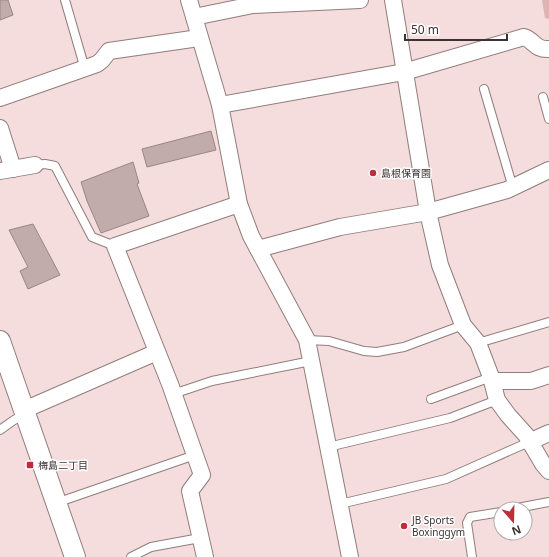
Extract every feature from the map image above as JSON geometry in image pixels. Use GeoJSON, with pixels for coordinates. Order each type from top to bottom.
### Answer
{"type":"FeatureCollection","features":[{"type":"Feature","properties":{"kind":"street"},"geometry":{"type":"LineString","coordinates":[[189,0],[220,105],[239,204],[251,236],[307,340],[350,557]]}},
{"type":"Feature","properties":{"kind":"street"},"geometry":{"type":"LineString","coordinates":[[194,17],[252,5],[360,0]]}},
{"type":"Feature","properties":{"kind":"street"},"geometry":{"type":"LineString","coordinates":[[392,0],[428,212],[440,265],[463,325],[478,343],[492,379],[497,400],[526,435],[543,464],[549,471]]}},
{"type":"Feature","properties":{"kind":"street"},"geometry":{"type":"LineString","coordinates":[[220,105],[404,72],[524,37],[529,39],[535,46],[542,50],[549,49]]}},
{"type":"Feature","properties":{"kind":"street"},"geometry":{"type":"LineString","coordinates":[[0,98],[98,64],[109,51],[200,38]]}},
{"type":"Feature","properties":{"kind":"street"},"geometry":{"type":"LineString","coordinates":[[0,128],[7,170],[35,165]]}},
{"type":"Feature","properties":{"kind":"street"},"geometry":{"type":"LineString","coordinates":[[258,249],[340,227],[428,212],[513,188],[549,170]]}},
{"type":"Feature","properties":{"kind":"street"},"geometry":{"type":"LineString","coordinates":[[204,557],[190,491],[202,475],[173,394],[115,246],[239,204]]}},
{"type":"Feature","properties":{"kind":"street"},"geometry":{"type":"LineString","coordinates":[[0,341],[75,557]]}},
{"type":"Feature","properties":{"kind":"street"},"geometry":{"type":"LineString","coordinates":[[25,413],[157,352]]}},
{"type":"Feature","properties":{"kind":"street"},"geometry":{"type":"LineString","coordinates":[[492,379],[531,381],[549,375]]}},
{"type":"Feature","properties":{"kind":"street"},"geometry":{"type":"LineString","coordinates":[[529,442],[549,433]]}},
{"type":"Feature","properties":{"kind":"lane"},"geometry":{"type":"LineString","coordinates":[[64,0],[85,68]]}},
{"type":"Feature","properties":{"kind":"lane"},"geometry":{"type":"LineString","coordinates":[[484,89],[513,188]]}},
{"type":"Feature","properties":{"kind":"lane"},"geometry":{"type":"LineString","coordinates":[[543,98],[549,119]]}},
{"type":"Feature","properties":{"kind":"lane"},"geometry":{"type":"LineString","coordinates":[[35,165],[45,164],[55,166],[92,237],[115,246]]}},
{"type":"Feature","properties":{"kind":"lane"},"geometry":{"type":"LineString","coordinates":[[478,343],[549,322]]}},
{"type":"Feature","properties":{"kind":"lane"},"geometry":{"type":"LineString","coordinates":[[307,340],[330,341],[364,351],[377,352],[404,347],[463,325]]}},
{"type":"Feature","properties":{"kind":"lane"},"geometry":{"type":"LineString","coordinates":[[173,394],[212,381],[311,361]]}},
{"type":"Feature","properties":{"kind":"lane"},"geometry":{"type":"LineString","coordinates":[[431,399],[492,379]]}},
{"type":"Feature","properties":{"kind":"lane"},"geometry":{"type":"LineString","coordinates":[[328,447],[450,418],[497,400]]}},
{"type":"Feature","properties":{"kind":"lane"},"geometry":{"type":"LineString","coordinates":[[0,430],[25,413]]}},
{"type":"Feature","properties":{"kind":"lane"},"geometry":{"type":"LineString","coordinates":[[340,504],[446,479],[529,442]]}},
{"type":"Feature","properties":{"kind":"lane"},"geometry":{"type":"LineString","coordinates":[[56,503],[195,455]]}},
{"type":"Feature","properties":{"kind":"lane"},"geometry":{"type":"LineString","coordinates":[[533,505],[549,502]]}},
{"type":"Feature","properties":{"kind":"lane"},"geometry":{"type":"LineString","coordinates":[[472,557],[467,523],[468,519],[470,517],[493,513]]}},
{"type":"Feature","properties":{"kind":"lane"},"geometry":{"type":"LineString","coordinates":[[131,557],[136,556],[151,547],[200,538]]}},
{"type":"Feature","properties":{"kind":"shaded area"},"geometry":{"type":"Polygon","coordinates":[[[542,0],[549,0],[549,19],[545,18],[542,0]]]}},
{"type":"Feature","properties":{"kind":"building"},"geometry":{"type":"Polygon","coordinates":[[[0,0],[8,0],[13,15],[0,20],[0,0]]]}},
{"type":"Feature","properties":{"kind":"building"},"geometry":{"type":"Polygon","coordinates":[[[211,131],[216,150],[147,167],[142,149],[211,131]]]}},
{"type":"Feature","properties":{"kind":"building"},"geometry":{"type":"Polygon","coordinates":[[[133,162],[139,183],[137,184],[149,216],[101,233],[87,201],[81,182],[133,162]]]}},
{"type":"Feature","properties":{"kind":"building"},"geometry":{"type":"Polygon","coordinates":[[[33,224],[60,275],[28,289],[20,271],[28,267],[9,230],[33,224]]]}},
{"type":"Feature","properties":{"kind":"place","name":"島根保育園"},"geometry":{"type":"Point","coordinates":[373,173]}},
{"type":"Feature","properties":{"kind":"place","name":"梅島二丁目"},"geometry":{"type":"Point","coordinates":[30,465]}},
{"type":"Feature","properties":{"kind":"place","name":"JB Sports Boxinggym"},"geometry":{"type":"Point","coordinates":[404,526]}}]}
